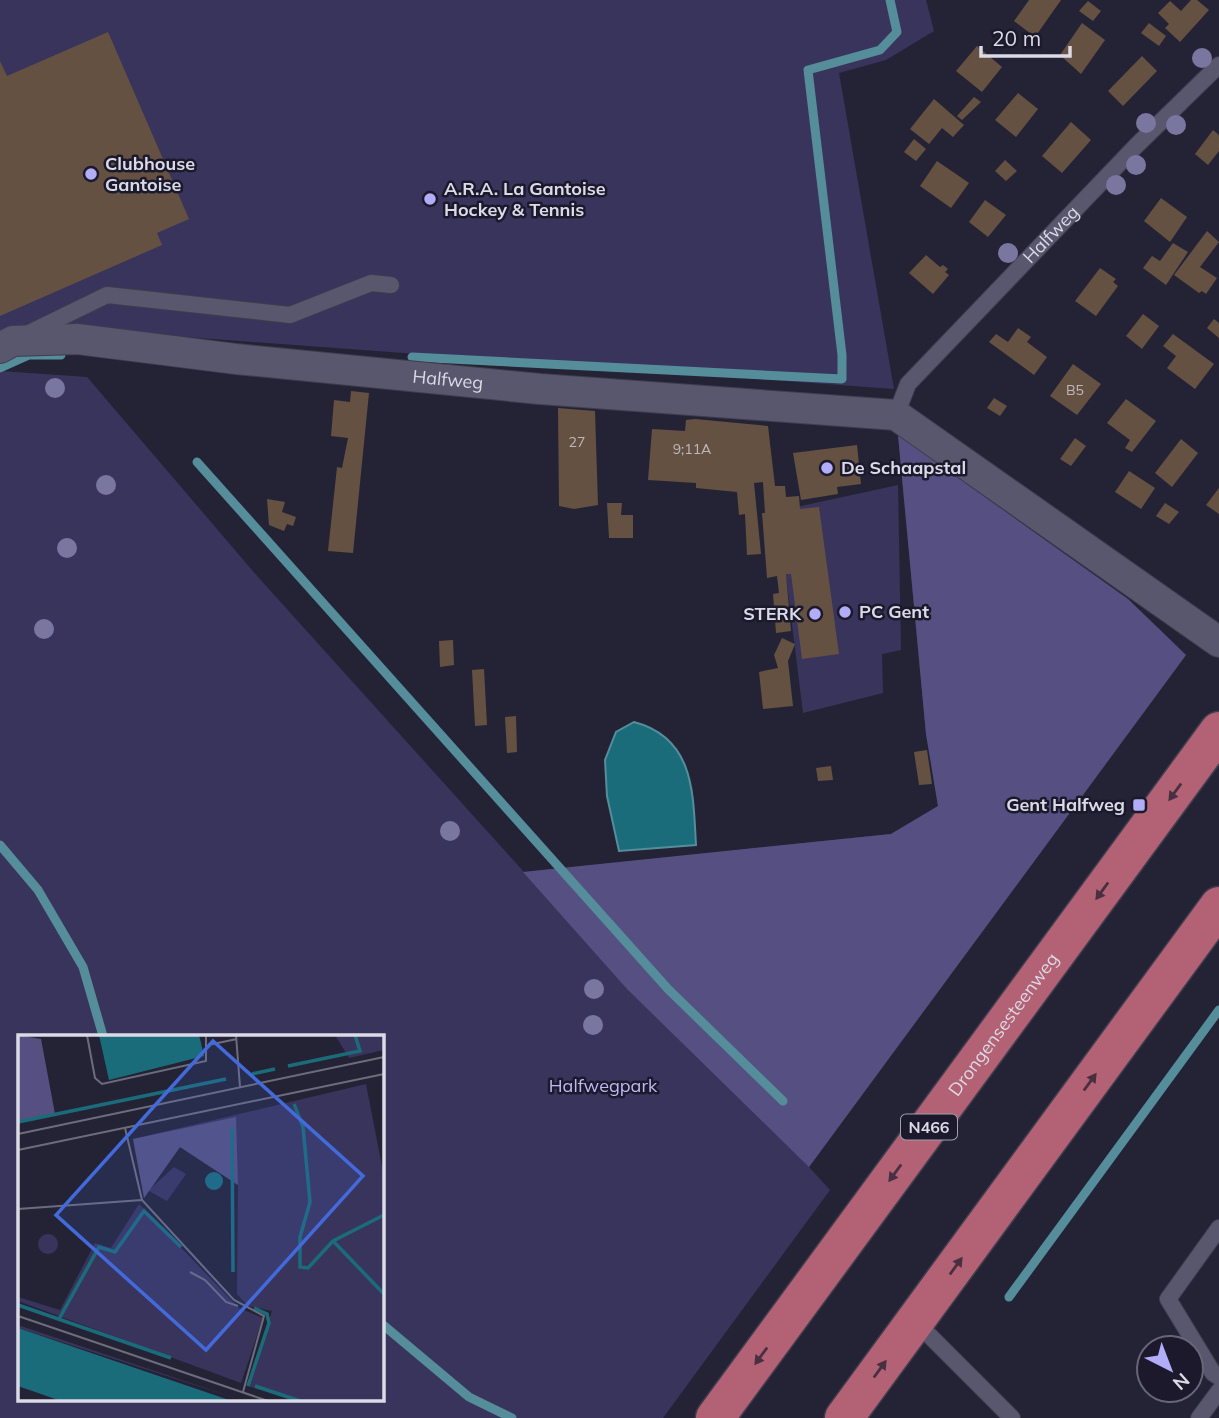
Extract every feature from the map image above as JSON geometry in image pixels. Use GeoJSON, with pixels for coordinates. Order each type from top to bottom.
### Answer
{"type":"FeatureCollection","features":[{"type":"Feature","properties":{"kind":"highway","name":"Drongensesteenweg"},"geometry":{"type":"LineString","coordinates":[[715,1418],[1219,731]]}},
{"type":"Feature","properties":{"kind":"highway"},"geometry":{"type":"LineString","coordinates":[[844,1418],[1219,906]]}},
{"type":"Feature","properties":{"kind":"street","name":"Halfweg"},"geometry":{"type":"LineString","coordinates":[[7,344],[77,339],[236,359],[540,388],[896,415]]}},
{"type":"Feature","properties":{"kind":"street"},"geometry":{"type":"LineString","coordinates":[[896,415],[1219,642]]}},
{"type":"Feature","properties":{"kind":"lane","name":"Halfweg"},"geometry":{"type":"LineString","coordinates":[[896,415],[908,384],[1127,156],[1219,65]]}},
{"type":"Feature","properties":{"kind":"lane"},"geometry":{"type":"LineString","coordinates":[[7,344],[107,295],[290,314],[372,283],[391,285]]}},
{"type":"Feature","properties":{"kind":"lane"},"geometry":{"type":"LineString","coordinates":[[1219,1228],[1168,1298],[1213,1373],[1219,1377]]}},
{"type":"Feature","properties":{"kind":"lane"},"geometry":{"type":"LineString","coordinates":[[915,1321],[1012,1418]]}},
{"type":"Feature","properties":{"kind":"lane"},"geometry":{"type":"LineString","coordinates":[[1199,1418],[1219,1391]]}},
{"type":"Feature","properties":{"kind":"green space","name":"A.R.A. La Gantoise Hockey & Tennis"},"geometry":{"type":"Polygon","coordinates":[[[0,0],[926,0],[934,31],[886,60],[839,73],[894,389],[22,325],[0,335],[0,0]]]}},
{"type":"Feature","properties":{"kind":"green space","name":"Halfwegpark"},"geometry":{"type":"Polygon","coordinates":[[[0,371],[87,377],[258,577],[524,872],[891,834],[938,806],[926,734],[898,435],[1128,599],[1186,655],[809,1167],[830,1190],[663,1418],[0,1418],[0,371]]]}},
{"type":"Feature","properties":{"kind":"green space","name":"PC Gent"},"geometry":{"type":"Polygon","coordinates":[[[898,485],[901,650],[882,654],[883,693],[803,713],[778,511],[898,485]]]}},
{"type":"Feature","properties":{"kind":"shaded area"},"geometry":{"type":"Polygon","coordinates":[[[898,435],[1128,599],[1186,655],[809,1167],[627,989],[523,872],[891,834],[938,806],[926,734],[898,435]]]}},
{"type":"Feature","properties":{"kind":"water"},"geometry":{"type":"Polygon","coordinates":[[[634,722],[654,730],[669,741],[680,755],[691,788],[696,845],[619,851],[607,796],[605,760],[616,732],[634,722]]]}},
{"type":"Feature","properties":{"kind":"building"},"geometry":{"type":"Polygon","coordinates":[[[1029,0],[1061,0],[1035,37],[1014,21],[1029,0]]]}},
{"type":"Feature","properties":{"kind":"building"},"geometry":{"type":"Polygon","coordinates":[[[1191,0],[1197,0],[1209,10],[1180,42],[1165,28],[1169,24],[1158,13],[1170,1],[1181,11],[1191,0]]]}},
{"type":"Feature","properties":{"kind":"building"},"geometry":{"type":"Polygon","coordinates":[[[1088,1],[1101,11],[1093,21],[1079,11],[1088,1]]]}},
{"type":"Feature","properties":{"kind":"building"},"geometry":{"type":"Polygon","coordinates":[[[1082,23],[1105,40],[1081,74],[1060,55],[1082,23]]]}},
{"type":"Feature","properties":{"kind":"building"},"geometry":{"type":"Polygon","coordinates":[[[1149,23],[1166,36],[1159,46],[1141,33],[1149,23]]]}},
{"type":"Feature","properties":{"kind":"building"},"geometry":{"type":"Polygon","coordinates":[[[108,32],[189,219],[157,233],[162,245],[0,316],[0,61],[7,76],[108,32]]]}},
{"type":"Feature","properties":{"kind":"building"},"geometry":{"type":"Polygon","coordinates":[[[977,46],[1002,67],[982,92],[956,71],[977,46]]]}},
{"type":"Feature","properties":{"kind":"building"},"geometry":{"type":"Polygon","coordinates":[[[1142,56],[1157,71],[1123,106],[1108,91],[1142,56]]]}},
{"type":"Feature","properties":{"kind":"building"},"geometry":{"type":"Polygon","coordinates":[[[1018,93],[1038,109],[1016,137],[995,120],[1018,93]]]}},
{"type":"Feature","properties":{"kind":"building"},"geometry":{"type":"Polygon","coordinates":[[[974,97],[981,102],[962,120],[957,116],[974,97]]]}},
{"type":"Feature","properties":{"kind":"building"},"geometry":{"type":"Polygon","coordinates":[[[934,99],[964,125],[953,137],[942,128],[929,144],[910,129],[934,99]]]}},
{"type":"Feature","properties":{"kind":"building"},"geometry":{"type":"Polygon","coordinates":[[[1071,122],[1091,140],[1062,173],[1042,156],[1071,122]]]}},
{"type":"Feature","properties":{"kind":"building"},"geometry":{"type":"Polygon","coordinates":[[[1213,130],[1219,135],[1219,151],[1208,165],[1195,154],[1213,130]]]}},
{"type":"Feature","properties":{"kind":"building"},"geometry":{"type":"Polygon","coordinates":[[[914,139],[926,149],[916,161],[904,152],[914,139]]]}},
{"type":"Feature","properties":{"kind":"building"},"geometry":{"type":"Polygon","coordinates":[[[1005,160],[1017,171],[1006,181],[995,171],[1005,160]]]}},
{"type":"Feature","properties":{"kind":"building"},"geometry":{"type":"Polygon","coordinates":[[[937,161],[969,183],[951,208],[920,186],[937,161]]]}},
{"type":"Feature","properties":{"kind":"building"},"geometry":{"type":"Polygon","coordinates":[[[1161,198],[1187,217],[1170,242],[1144,221],[1161,198]]]}},
{"type":"Feature","properties":{"kind":"building"},"geometry":{"type":"Polygon","coordinates":[[[985,200],[1006,215],[988,237],[969,222],[985,200]]]}},
{"type":"Feature","properties":{"kind":"building"},"geometry":{"type":"Polygon","coordinates":[[[1207,231],[1219,242],[1200,267],[1217,278],[1206,294],[1202,291],[1199,293],[1174,275],[1207,231]]]}},
{"type":"Feature","properties":{"kind":"building"},"geometry":{"type":"Polygon","coordinates":[[[1173,243],[1188,252],[1166,285],[1143,268],[1152,256],[1160,261],[1173,243]]]}},
{"type":"Feature","properties":{"kind":"building"},"geometry":{"type":"Polygon","coordinates":[[[926,255],[940,267],[943,265],[948,269],[945,272],[949,275],[933,294],[909,273],[926,255]]]}},
{"type":"Feature","properties":{"kind":"building"},"geometry":{"type":"Polygon","coordinates":[[[1100,268],[1116,279],[1113,282],[1118,286],[1096,316],[1075,301],[1100,268]]]}},
{"type":"Feature","properties":{"kind":"building"},"geometry":{"type":"Polygon","coordinates":[[[1143,314],[1159,326],[1142,349],[1126,336],[1143,314]]]}},
{"type":"Feature","properties":{"kind":"building"},"geometry":{"type":"Polygon","coordinates":[[[1214,319],[1219,323],[1219,338],[1207,328],[1214,319]]]}},
{"type":"Feature","properties":{"kind":"building"},"geometry":{"type":"Polygon","coordinates":[[[1018,328],[1031,337],[1027,342],[1047,357],[1034,375],[989,342],[996,334],[1008,342],[1018,328]]]}},
{"type":"Feature","properties":{"kind":"building"},"geometry":{"type":"Polygon","coordinates":[[[1173,334],[1214,364],[1195,389],[1167,368],[1176,356],[1163,346],[1173,334]]]}},
{"type":"Feature","properties":{"kind":"building"},"geometry":{"type":"Polygon","coordinates":[[[1073,364],[1101,384],[1077,415],[1050,396],[1073,364]]]}},
{"type":"Feature","properties":{"kind":"building"},"geometry":{"type":"Polygon","coordinates":[[[351,391],[369,393],[353,553],[328,551],[337,467],[342,468],[348,438],[331,436],[334,400],[350,402],[351,391]]]}},
{"type":"Feature","properties":{"kind":"building"},"geometry":{"type":"Polygon","coordinates":[[[994,398],[1007,406],[1000,416],[987,408],[994,398]]]}},
{"type":"Feature","properties":{"kind":"building"},"geometry":{"type":"Polygon","coordinates":[[[1126,399],[1156,421],[1132,452],[1125,448],[1130,440],[1107,423],[1126,399]]]}},
{"type":"Feature","properties":{"kind":"building"},"geometry":{"type":"Polygon","coordinates":[[[558,408],[595,411],[598,505],[574,509],[559,506],[558,408]]]}},
{"type":"Feature","properties":{"kind":"building"},"geometry":{"type":"Polygon","coordinates":[[[686,420],[768,426],[775,486],[785,486],[786,497],[799,496],[800,509],[819,507],[839,654],[802,659],[791,574],[786,574],[791,631],[776,633],[773,594],[779,593],[777,576],[767,578],[762,513],[765,513],[763,482],[754,483],[761,554],[747,555],[745,514],[739,515],[737,492],[696,488],[696,483],[648,480],[652,429],[685,431],[686,420]]]}},
{"type":"Feature","properties":{"kind":"building"},"geometry":{"type":"Polygon","coordinates":[[[1075,438],[1086,446],[1071,466],[1060,459],[1075,438]]]}},
{"type":"Feature","properties":{"kind":"building"},"geometry":{"type":"Polygon","coordinates":[[[1181,439],[1198,453],[1172,487],[1155,473],[1181,439]]]}},
{"type":"Feature","properties":{"kind":"building","name":"De Schaapstal"},"geometry":{"type":"Polygon","coordinates":[[[857,445],[861,484],[837,487],[838,494],[801,500],[793,453],[857,445]]]}},
{"type":"Feature","properties":{"kind":"building"},"geometry":{"type":"Polygon","coordinates":[[[1129,471],[1155,488],[1141,509],[1115,492],[1129,471]]]}},
{"type":"Feature","properties":{"kind":"building"},"geometry":{"type":"Polygon","coordinates":[[[1219,488],[1219,514],[1206,505],[1219,488]]]}},
{"type":"Feature","properties":{"kind":"building"},"geometry":{"type":"Polygon","coordinates":[[[267,499],[285,502],[282,512],[296,517],[293,526],[287,524],[284,531],[269,525],[267,499]]]}},
{"type":"Feature","properties":{"kind":"building"},"geometry":{"type":"Polygon","coordinates":[[[607,503],[622,503],[621,515],[633,515],[633,538],[609,538],[607,503]]]}},
{"type":"Feature","properties":{"kind":"building"},"geometry":{"type":"Polygon","coordinates":[[[1165,503],[1179,512],[1169,524],[1156,516],[1165,503]]]}},
{"type":"Feature","properties":{"kind":"building"},"geometry":{"type":"Polygon","coordinates":[[[782,638],[795,644],[788,661],[793,706],[763,709],[759,672],[778,668],[774,655],[782,638]]]}},
{"type":"Feature","properties":{"kind":"building"},"geometry":{"type":"Polygon","coordinates":[[[453,640],[454,665],[440,667],[439,641],[453,640]]]}},
{"type":"Feature","properties":{"kind":"building"},"geometry":{"type":"Polygon","coordinates":[[[484,669],[487,725],[475,726],[472,670],[484,669]]]}},
{"type":"Feature","properties":{"kind":"building"},"geometry":{"type":"Polygon","coordinates":[[[516,716],[517,752],[507,753],[505,717],[516,716]]]}},
{"type":"Feature","properties":{"kind":"building"},"geometry":{"type":"Polygon","coordinates":[[[927,750],[932,784],[919,785],[914,752],[927,750]]]}},
{"type":"Feature","properties":{"kind":"building"},"geometry":{"type":"Polygon","coordinates":[[[831,766],[833,780],[818,781],[816,768],[831,766]]]}},
{"type":"Feature","properties":{"kind":"waterway"},"geometry":{"type":"LineString","coordinates":[[412,357],[842,379],[842,355],[808,70],[880,50],[897,32],[890,0]]}},
{"type":"Feature","properties":{"kind":"waterway"},"geometry":{"type":"LineString","coordinates":[[0,368],[29,355],[61,355]]}},
{"type":"Feature","properties":{"kind":"waterway"},"geometry":{"type":"LineString","coordinates":[[197,462],[668,989],[783,1101]]}},
{"type":"Feature","properties":{"kind":"waterway"},"geometry":{"type":"LineString","coordinates":[[0,845],[38,890],[83,967],[103,1035]]}},
{"type":"Feature","properties":{"kind":"waterway"},"geometry":{"type":"LineString","coordinates":[[1009,1297],[1219,1010]]}},
{"type":"Feature","properties":{"kind":"waterway"},"geometry":{"type":"LineString","coordinates":[[383,1325],[469,1397],[512,1418]]}},
{"type":"Feature","properties":{"kind":"place","name":"Clubhouse Gantoise"},"geometry":{"type":"Point","coordinates":[91,174]}},
{"type":"Feature","properties":{"kind":"place","name":"A.R.A. La Gantoise Hockey & Tennis"},"geometry":{"type":"Point","coordinates":[430,199]}},
{"type":"Feature","properties":{"kind":"place","name":"De Schaapstal"},"geometry":{"type":"Point","coordinates":[827,468]}},
{"type":"Feature","properties":{"kind":"place","name":"PC Gent"},"geometry":{"type":"Point","coordinates":[845,612]}},
{"type":"Feature","properties":{"kind":"place","name":"STERK"},"geometry":{"type":"Point","coordinates":[815,614]}},
{"type":"Feature","properties":{"kind":"place","name":"Gent Halfweg"},"geometry":{"type":"Point","coordinates":[1139,805]}}]}
